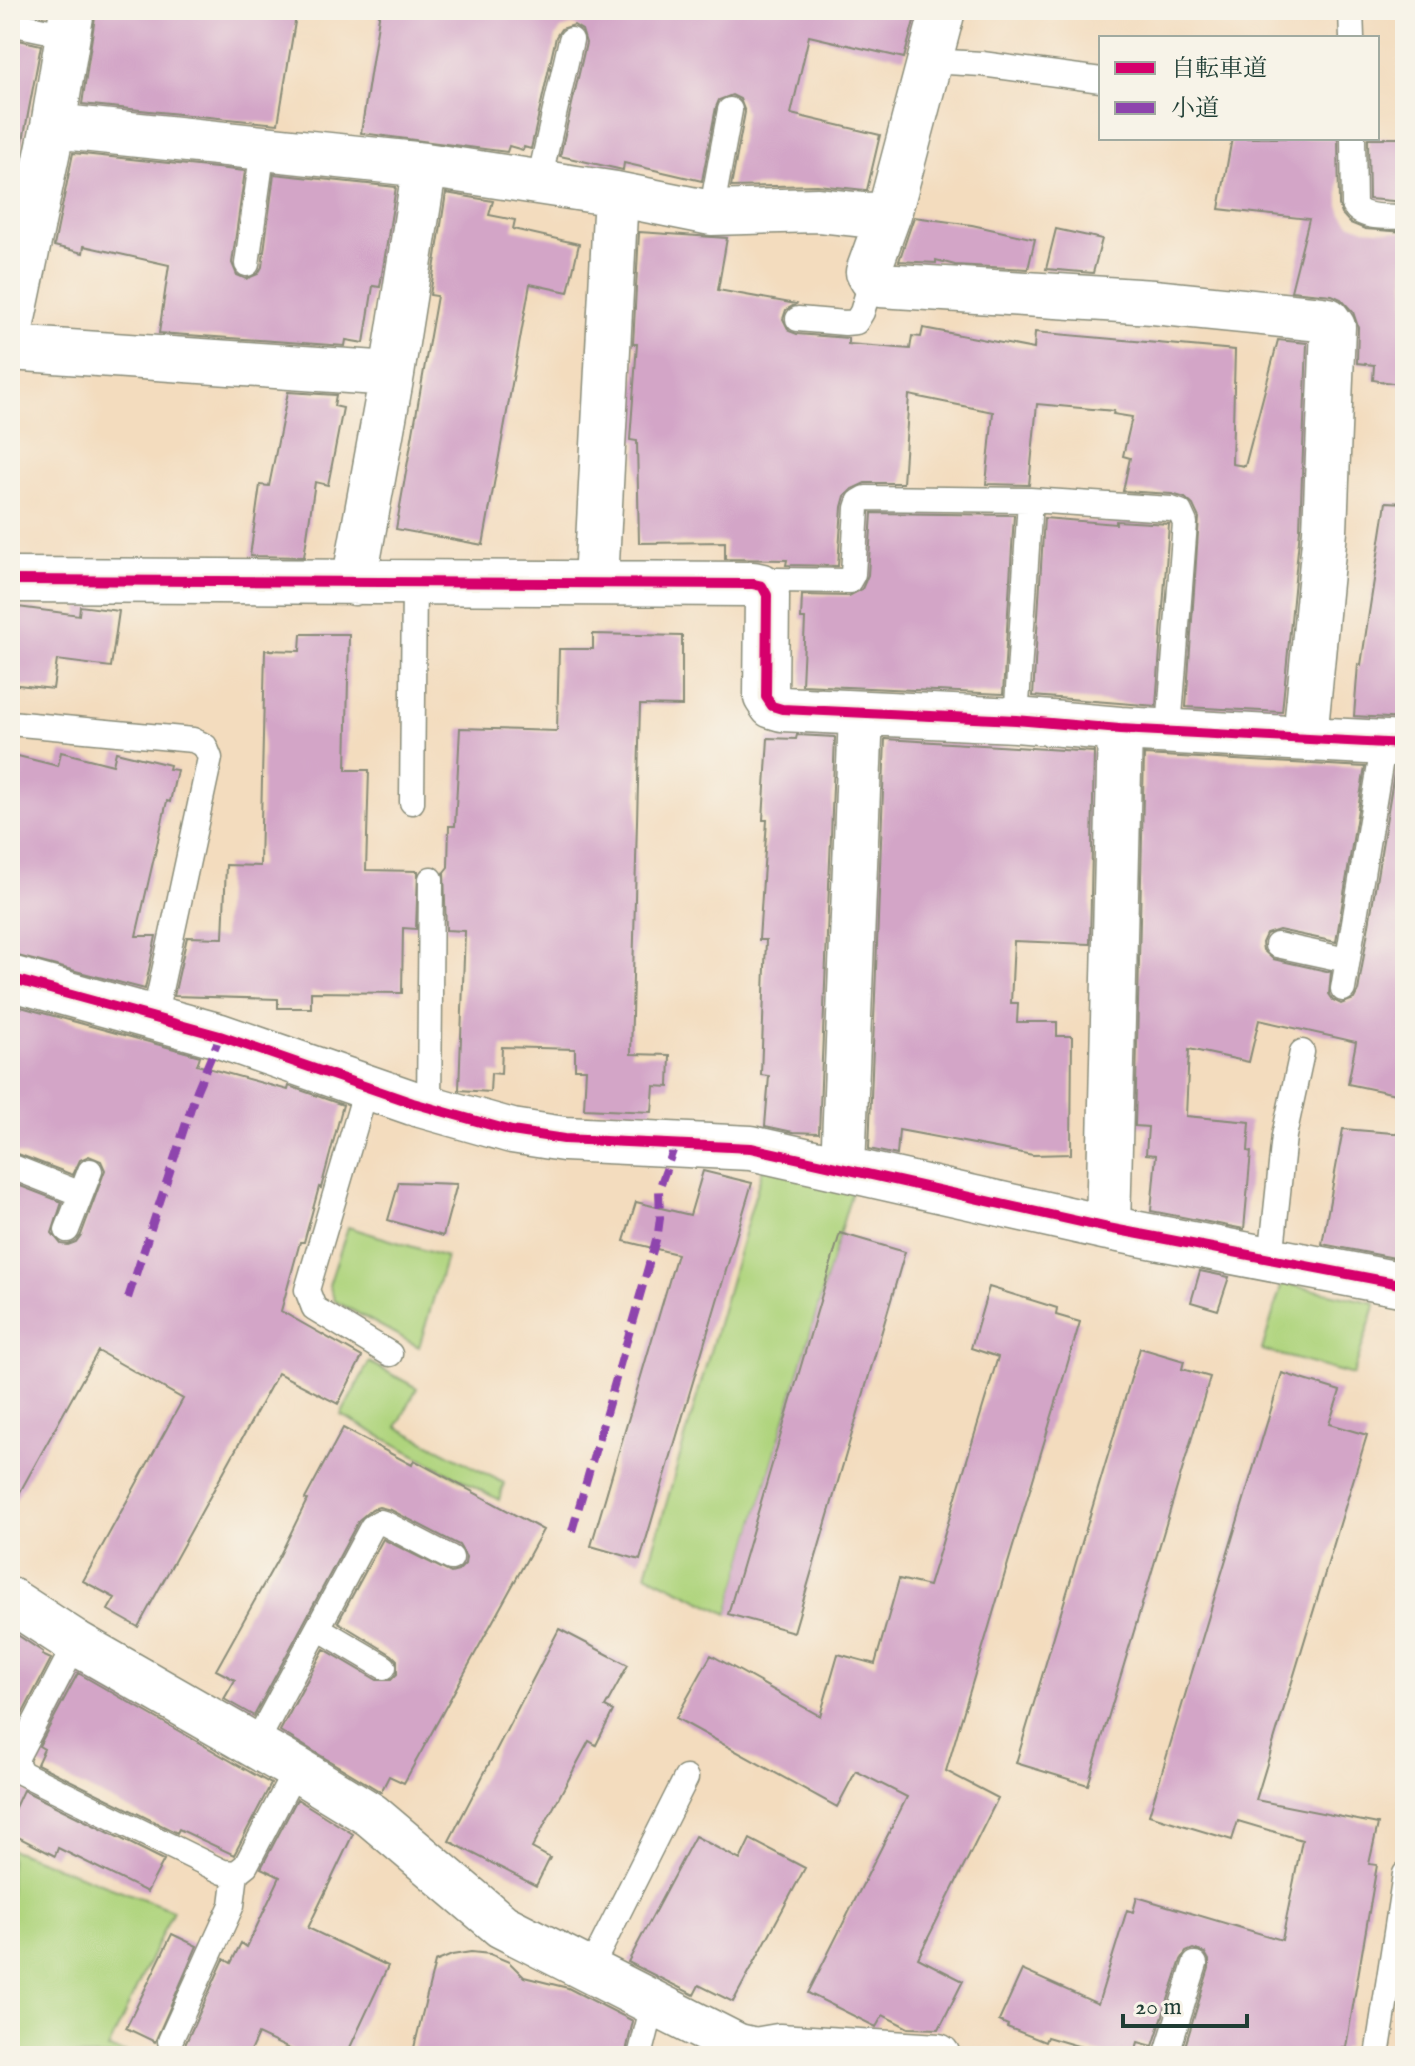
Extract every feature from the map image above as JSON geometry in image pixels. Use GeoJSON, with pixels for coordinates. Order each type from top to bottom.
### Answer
{"type":"FeatureCollection","features":[{"type":"Feature","properties":{"kind":"street"},"geometry":{"type":"LineString","coordinates":[[943,10],[889,214],[868,272],[872,279],[880,285],[1153,302],[1328,320],[1333,327],[1325,531],[1305,738]]}},
{"type":"Feature","properties":{"kind":"street"},"geometry":{"type":"LineString","coordinates":[[10,333],[24,195],[53,126],[70,22]]}},
{"type":"Feature","properties":{"kind":"street"},"geometry":{"type":"LineString","coordinates":[[53,126],[425,165],[539,181],[711,213],[818,210],[864,215],[889,214]]}},
{"type":"Feature","properties":{"kind":"street"},"geometry":{"type":"LineString","coordinates":[[354,583],[392,374],[425,165]]}},
{"type":"Feature","properties":{"kind":"street"},"geometry":{"type":"LineString","coordinates":[[596,582],[616,194]]}},
{"type":"Feature","properties":{"kind":"street"},"geometry":{"type":"LineString","coordinates":[[10,348],[392,374]]}},
{"type":"Feature","properties":{"kind":"street"},"geometry":{"type":"LineString","coordinates":[[10,580],[596,582],[762,586],[767,595],[766,697],[772,706],[782,709],[1394,743]]}},
{"type":"Feature","properties":{"kind":"street"},"geometry":{"type":"LineString","coordinates":[[843,1168],[861,714]]}},
{"type":"Feature","properties":{"kind":"street"},"geometry":{"type":"LineString","coordinates":[[1108,1228],[1120,729]]}},
{"type":"Feature","properties":{"kind":"street"},"geometry":{"type":"LineString","coordinates":[[10,978],[220,1036],[429,1107],[512,1131],[564,1139],[751,1148],[1108,1228],[1405,1285]]}},
{"type":"Feature","properties":{"kind":"street"},"geometry":{"type":"LineString","coordinates":[[10,1600],[76,1643],[371,1815],[502,1926],[653,2005],[754,2053],[779,2046],[938,2056]]}},
{"type":"Feature","properties":{"kind":"lane"},"geometry":{"type":"LineString","coordinates":[[1351,10],[1352,36]]}},
{"type":"Feature","properties":{"kind":"lane"},"geometry":{"type":"LineString","coordinates":[[10,23],[70,22]]}},
{"type":"Feature","properties":{"kind":"lane"},"geometry":{"type":"LineString","coordinates":[[539,181],[571,40]]}},
{"type":"Feature","properties":{"kind":"lane"},"geometry":{"type":"LineString","coordinates":[[929,61],[982,64],[1099,80]]}},
{"type":"Feature","properties":{"kind":"lane"},"geometry":{"type":"LineString","coordinates":[[711,213],[730,110]]}},
{"type":"Feature","properties":{"kind":"lane"},"geometry":{"type":"LineString","coordinates":[[1353,140],[1354,205],[1357,211],[1364,215],[1405,217]]}},
{"type":"Feature","properties":{"kind":"lane"},"geometry":{"type":"LineString","coordinates":[[247,264],[263,148]]}},
{"type":"Feature","properties":{"kind":"lane"},"geometry":{"type":"LineString","coordinates":[[798,319],[856,322],[872,279]]}},
{"type":"Feature","properties":{"kind":"lane"},"geometry":{"type":"LineString","coordinates":[[762,586],[776,580],[849,581],[853,574],[857,508],[859,502],[866,498],[1030,500],[1180,512],[1185,523],[1169,729]]}},
{"type":"Feature","properties":{"kind":"lane"},"geometry":{"type":"LineString","coordinates":[[1016,720],[1030,500]]}},
{"type":"Feature","properties":{"kind":"lane"},"geometry":{"type":"LineString","coordinates":[[412,802],[414,583]]}},
{"type":"Feature","properties":{"kind":"lane"},"geometry":{"type":"LineString","coordinates":[[10,723],[193,740],[205,746],[210,758],[154,1018]]}},
{"type":"Feature","properties":{"kind":"lane"},"geometry":{"type":"LineString","coordinates":[[1343,989],[1394,743]]}},
{"type":"Feature","properties":{"kind":"lane"},"geometry":{"type":"LineString","coordinates":[[429,1107],[431,879]]}},
{"type":"Feature","properties":{"kind":"lane"},"geometry":{"type":"LineString","coordinates":[[1277,945],[1347,960]]}},
{"type":"Feature","properties":{"kind":"lane"},"geometry":{"type":"LineString","coordinates":[[1271,1259],[1284,1136],[1302,1052]]}},
{"type":"Feature","properties":{"kind":"lane"},"geometry":{"type":"LineString","coordinates":[[367,1086],[307,1290],[314,1308],[390,1354]]}},
{"type":"Feature","properties":{"kind":"lane"},"geometry":{"type":"LineString","coordinates":[[10,1166],[86,1183],[67,1230]]}},
{"type":"Feature","properties":{"kind":"lane"},"geometry":{"type":"LineString","coordinates":[[255,1745],[372,1527],[380,1522],[451,1558]]}},
{"type":"Feature","properties":{"kind":"lane"},"geometry":{"type":"LineString","coordinates":[[318,1628],[384,1667]]}},
{"type":"Feature","properties":{"kind":"lane"},"geometry":{"type":"LineString","coordinates":[[76,1643],[18,1755],[16,1763],[22,1773],[223,1872],[236,1873],[246,1865],[296,1769]]}},
{"type":"Feature","properties":{"kind":"lane"},"geometry":{"type":"LineString","coordinates":[[589,1971],[686,1778]]}},
{"type":"Feature","properties":{"kind":"lane"},"geometry":{"type":"LineString","coordinates":[[170,2041],[232,1905],[236,1873]]}},
{"type":"Feature","properties":{"kind":"lane"},"geometry":{"type":"LineString","coordinates":[[1377,2056],[1401,1928],[1405,1874]]}},
{"type":"Feature","properties":{"kind":"lane"},"geometry":{"type":"LineString","coordinates":[[1166,2056],[1195,1964]]}},
{"type":"Feature","properties":{"kind":"lane"},"geometry":{"type":"LineString","coordinates":[[640,2056],[653,2005]]}},
{"type":"Feature","properties":{"kind":"green space"},"geometry":{"type":"Polygon","coordinates":[[[764,1164],[852,1191],[728,1614],[646,1574],[764,1164]]]}},
{"type":"Feature","properties":{"kind":"green space"},"geometry":{"type":"Polygon","coordinates":[[[348,1227],[446,1257],[419,1347],[335,1301],[329,1285],[348,1227]]]}},
{"type":"Feature","properties":{"kind":"green space"},"geometry":{"type":"Polygon","coordinates":[[[1282,1283],[1376,1303],[1353,1375],[1262,1350],[1282,1283]]]}},
{"type":"Feature","properties":{"kind":"green space"},"geometry":{"type":"Polygon","coordinates":[[[369,1362],[417,1388],[397,1427],[504,1483],[499,1500],[341,1415],[369,1362]]]}},
{"type":"Feature","properties":{"kind":"green space"},"geometry":{"type":"Polygon","coordinates":[[[10,1849],[173,1910],[108,2049],[144,2056],[10,2056],[10,1849]]]}},
{"type":"Feature","properties":{"kind":"building"},"geometry":{"type":"Polygon","coordinates":[[[96,10],[297,10],[278,124],[82,104],[96,10]]]}},
{"type":"Feature","properties":{"kind":"building"},"geometry":{"type":"Polygon","coordinates":[[[380,10],[917,10],[904,58],[809,36],[791,114],[880,135],[865,190],[817,185],[731,187],[745,112],[740,99],[732,95],[719,100],[716,107],[702,181],[624,163],[623,170],[560,156],[586,43],[582,30],[574,25],[561,29],[556,37],[531,149],[509,146],[507,152],[361,133],[380,10]]]}},
{"type":"Feature","properties":{"kind":"building"},"geometry":{"type":"Polygon","coordinates":[[[10,38],[41,45],[10,210],[10,38]]]}},
{"type":"Feature","properties":{"kind":"building"},"geometry":{"type":"Polygon","coordinates":[[[1405,138],[1405,202],[1369,199],[1368,140],[1405,138]]]}},
{"type":"Feature","properties":{"kind":"building"},"geometry":{"type":"Polygon","coordinates":[[[1232,140],[1338,140],[1339,205],[1342,214],[1350,223],[1365,229],[1405,232],[1405,385],[1373,380],[1374,365],[1357,363],[1358,327],[1353,312],[1341,299],[1332,295],[1291,291],[1309,219],[1219,209],[1232,140]]]}},
{"type":"Feature","properties":{"kind":"building"},"geometry":{"type":"Polygon","coordinates":[[[73,153],[245,171],[232,263],[237,275],[246,279],[258,274],[262,267],[274,174],[396,187],[380,287],[373,286],[364,343],[346,340],[345,346],[159,333],[169,265],[84,246],[83,253],[54,246],[73,153]]]}},
{"type":"Feature","properties":{"kind":"building"},"geometry":{"type":"Polygon","coordinates":[[[446,193],[493,201],[489,215],[515,220],[513,229],[579,244],[568,292],[530,284],[483,545],[396,529],[437,296],[430,295],[446,193]]]}},
{"type":"Feature","properties":{"kind":"building"},"geometry":{"type":"Polygon","coordinates":[[[914,217],[972,225],[1035,239],[1028,269],[955,265],[936,260],[936,263],[899,261],[914,217]]]}},
{"type":"Feature","properties":{"kind":"building"},"geometry":{"type":"Polygon","coordinates":[[[1056,229],[1102,239],[1093,273],[1046,269],[1056,229]]]}},
{"type":"Feature","properties":{"kind":"building"},"geometry":{"type":"Polygon","coordinates":[[[639,232],[727,238],[718,290],[796,304],[786,310],[783,319],[789,331],[797,334],[848,338],[848,344],[910,349],[912,336],[921,337],[923,328],[1034,349],[1035,332],[1235,350],[1232,464],[1245,466],[1278,340],[1307,343],[1300,529],[1282,712],[1186,707],[1199,518],[1193,505],[1185,498],[1172,494],[1123,491],[1130,458],[1123,456],[1132,417],[1113,414],[1114,411],[1037,404],[1029,485],[986,484],[993,412],[909,395],[903,483],[865,483],[845,496],[838,566],[786,565],[787,560],[725,559],[725,542],[639,543],[637,441],[630,440],[637,344],[633,344],[639,232]]]}},
{"type":"Feature","properties":{"kind":"building"},"geometry":{"type":"Polygon","coordinates":[[[288,392],[336,395],[334,406],[343,408],[328,485],[315,482],[304,557],[250,556],[260,485],[269,486],[288,392]]]}},
{"type":"Feature","properties":{"kind":"building"},"geometry":{"type":"Polygon","coordinates":[[[1386,502],[1405,503],[1405,719],[1354,716],[1358,664],[1361,665],[1386,502]]]}},
{"type":"Feature","properties":{"kind":"building"},"geometry":{"type":"Polygon","coordinates":[[[872,513],[1014,515],[1003,694],[802,685],[805,619],[801,619],[802,595],[849,596],[862,589],[868,575],[872,513]]]}},
{"type":"Feature","properties":{"kind":"building"},"geometry":{"type":"Polygon","coordinates":[[[1044,518],[1116,524],[1116,521],[1169,524],[1156,706],[1033,696],[1044,518]]]}},
{"type":"Feature","properties":{"kind":"building"},"geometry":{"type":"Polygon","coordinates":[[[10,606],[79,615],[80,606],[119,611],[111,667],[57,660],[53,689],[10,684],[10,606]]]}},
{"type":"Feature","properties":{"kind":"building"},"geometry":{"type":"Polygon","coordinates":[[[301,634],[349,634],[346,770],[369,770],[366,870],[418,871],[416,929],[403,928],[402,993],[311,992],[311,1008],[278,1008],[278,999],[174,996],[187,937],[223,938],[226,865],[260,866],[265,650],[300,651],[301,634]]]}},
{"type":"Feature","properties":{"kind":"building"},"geometry":{"type":"Polygon","coordinates":[[[593,634],[682,636],[682,706],[640,705],[631,1054],[670,1055],[669,1087],[654,1086],[652,1112],[584,1109],[586,1069],[575,1069],[575,1049],[502,1047],[501,1074],[491,1073],[490,1092],[459,1090],[465,931],[446,930],[444,872],[448,867],[449,826],[455,826],[460,728],[557,731],[559,649],[593,649],[593,634]]]}},
{"type":"Feature","properties":{"kind":"building"},"geometry":{"type":"Polygon","coordinates":[[[797,735],[835,737],[819,1133],[765,1126],[769,1076],[761,1075],[766,940],[759,940],[767,820],[763,820],[768,738],[796,739],[797,735]]]}},
{"type":"Feature","properties":{"kind":"building"},"geometry":{"type":"Polygon","coordinates":[[[885,739],[1094,752],[1090,944],[1014,941],[1011,1003],[1018,1003],[1017,1022],[1057,1022],[1057,1036],[1072,1036],[1071,1154],[1033,1155],[899,1130],[897,1155],[869,1149],[885,739]]]}},
{"type":"Feature","properties":{"kind":"building"},"geometry":{"type":"Polygon","coordinates":[[[61,752],[113,765],[116,752],[170,765],[169,769],[177,770],[136,936],[156,936],[145,989],[10,954],[10,754],[58,766],[61,752]]]}},
{"type":"Feature","properties":{"kind":"building"},"geometry":{"type":"Polygon","coordinates":[[[1144,755],[1365,767],[1336,942],[1279,930],[1266,934],[1262,943],[1263,950],[1273,959],[1331,972],[1329,994],[1341,1004],[1354,999],[1358,991],[1395,768],[1405,769],[1405,1096],[1348,1084],[1356,1042],[1259,1020],[1249,1062],[1189,1049],[1186,1116],[1250,1122],[1248,1151],[1251,1152],[1244,1229],[1151,1211],[1156,1155],[1146,1154],[1148,1127],[1135,1126],[1144,755]]]}},
{"type":"Feature","properties":{"kind":"building"},"geometry":{"type":"Polygon","coordinates":[[[10,1004],[200,1056],[197,1065],[288,1090],[289,1086],[343,1105],[321,1188],[304,1242],[300,1242],[281,1311],[362,1357],[338,1404],[278,1373],[138,1627],[108,1610],[115,1598],[83,1581],[183,1399],[98,1351],[10,1510],[10,1182],[62,1202],[52,1233],[61,1244],[68,1245],[76,1242],[81,1235],[105,1170],[101,1161],[89,1156],[80,1160],[73,1175],[10,1151],[10,1004]]]}},
{"type":"Feature","properties":{"kind":"building"},"geometry":{"type":"Polygon","coordinates":[[[1343,1129],[1405,1134],[1405,1260],[1322,1244],[1343,1129]]]}},
{"type":"Feature","properties":{"kind":"building"},"geometry":{"type":"Polygon","coordinates":[[[703,1171],[752,1183],[640,1560],[591,1546],[677,1254],[624,1241],[636,1202],[690,1215],[703,1171]]]}},
{"type":"Feature","properties":{"kind":"building"},"geometry":{"type":"Polygon","coordinates":[[[399,1182],[457,1184],[443,1236],[388,1220],[399,1182]]]}},
{"type":"Feature","properties":{"kind":"building"},"geometry":{"type":"Polygon","coordinates":[[[840,1233],[905,1252],[794,1632],[728,1614],[840,1233]]]}},
{"type":"Feature","properties":{"kind":"building"},"geometry":{"type":"Polygon","coordinates":[[[1200,1271],[1229,1277],[1218,1310],[1191,1302],[1200,1271]]]}},
{"type":"Feature","properties":{"kind":"building"},"geometry":{"type":"Polygon","coordinates":[[[989,1287],[1057,1308],[1056,1315],[1080,1322],[946,1771],[998,1798],[918,1958],[963,1981],[939,2029],[908,2028],[883,2015],[876,2027],[808,1993],[907,1797],[856,1771],[837,1807],[676,1718],[711,1655],[820,1716],[838,1654],[875,1664],[899,1579],[929,1586],[998,1357],[971,1348],[989,1287]]]}},
{"type":"Feature","properties":{"kind":"building"},"geometry":{"type":"Polygon","coordinates":[[[1140,1348],[1184,1361],[1182,1369],[1210,1377],[1088,1785],[1016,1763],[1140,1348]]]}},
{"type":"Feature","properties":{"kind":"building"},"geometry":{"type":"Polygon","coordinates":[[[1282,1373],[1340,1391],[1329,1424],[1367,1435],[1256,1800],[1378,1824],[1369,1864],[1377,1865],[1346,2047],[1342,2047],[1340,2056],[1194,2056],[1183,2053],[1209,1968],[1205,1953],[1193,1949],[1186,1952],[1181,1960],[1153,2046],[1138,2042],[1134,2056],[1112,2056],[1047,2037],[1045,2042],[999,2021],[1022,1970],[1098,2004],[1127,1910],[1133,1912],[1137,1897],[1282,1940],[1302,1840],[1238,1821],[1232,1840],[1149,1815],[1282,1373]]]}},
{"type":"Feature","properties":{"kind":"building"},"geometry":{"type":"Polygon","coordinates":[[[343,1428],[412,1465],[414,1460],[543,1530],[404,1783],[389,1776],[381,1792],[280,1731],[324,1649],[377,1680],[391,1680],[397,1674],[397,1660],[392,1655],[338,1622],[383,1539],[451,1573],[465,1564],[466,1557],[459,1545],[391,1510],[372,1509],[359,1520],[254,1716],[224,1699],[235,1680],[216,1670],[280,1555],[305,1499],[343,1428]]]}},
{"type":"Feature","properties":{"kind":"building"},"geometry":{"type":"Polygon","coordinates":[[[559,1629],[628,1665],[605,1707],[613,1711],[596,1745],[589,1741],[532,1848],[550,1858],[536,1886],[449,1841],[559,1629]]]}},
{"type":"Feature","properties":{"kind":"building"},"geometry":{"type":"Polygon","coordinates":[[[10,1630],[51,1659],[13,1732],[10,1731],[10,1630]]]}},
{"type":"Feature","properties":{"kind":"building"},"geometry":{"type":"Polygon","coordinates":[[[78,1673],[271,1784],[234,1855],[179,1829],[177,1833],[37,1764],[44,1749],[39,1746],[78,1673]]]}},
{"type":"Feature","properties":{"kind":"building"},"geometry":{"type":"Polygon","coordinates":[[[23,1790],[164,1860],[147,1892],[58,1848],[55,1856],[10,1833],[10,1818],[23,1790]]]}},
{"type":"Feature","properties":{"kind":"building"},"geometry":{"type":"Polygon","coordinates":[[[297,1799],[353,1834],[308,1928],[388,1966],[346,2056],[304,2056],[258,2034],[248,2056],[202,2056],[184,2047],[224,1959],[231,1963],[241,1943],[247,1947],[280,1877],[261,1868],[297,1799]]]}},
{"type":"Feature","properties":{"kind":"building"},"geometry":{"type":"Polygon","coordinates":[[[695,1836],[740,1860],[750,1839],[805,1868],[733,2002],[699,1985],[694,1995],[628,1962],[695,1836]]]}},
{"type":"Feature","properties":{"kind":"building"},"geometry":{"type":"Polygon","coordinates":[[[172,1934],[197,1946],[155,2042],[126,2028],[172,1934]]]}},
{"type":"Feature","properties":{"kind":"building"},"geometry":{"type":"Polygon","coordinates":[[[471,1952],[490,1954],[509,1962],[524,1977],[568,1988],[633,2021],[625,2056],[412,2056],[435,1962],[471,1952]]]}},
{"type":"Feature","properties":{"kind":"marked path"},"geometry":{"type":"LineString","coordinates":[[128,1298],[197,1090],[220,1036]]}},
{"type":"Feature","properties":{"kind":"marked path"},"geometry":{"type":"LineString","coordinates":[[572,1531],[658,1233],[659,1189],[675,1145]]}},
{"type":"Feature","properties":{"kind":"cycle path"},"geometry":{"type":"LineString","coordinates":[[10,580],[753,584],[762,586],[767,595],[766,697],[772,706],[782,709],[1405,744]]}},
{"type":"Feature","properties":{"kind":"cycle path"},"geometry":{"type":"LineString","coordinates":[[10,978],[220,1036],[413,1103],[512,1131],[564,1139],[751,1148],[1108,1228],[1405,1285]]}}]}
